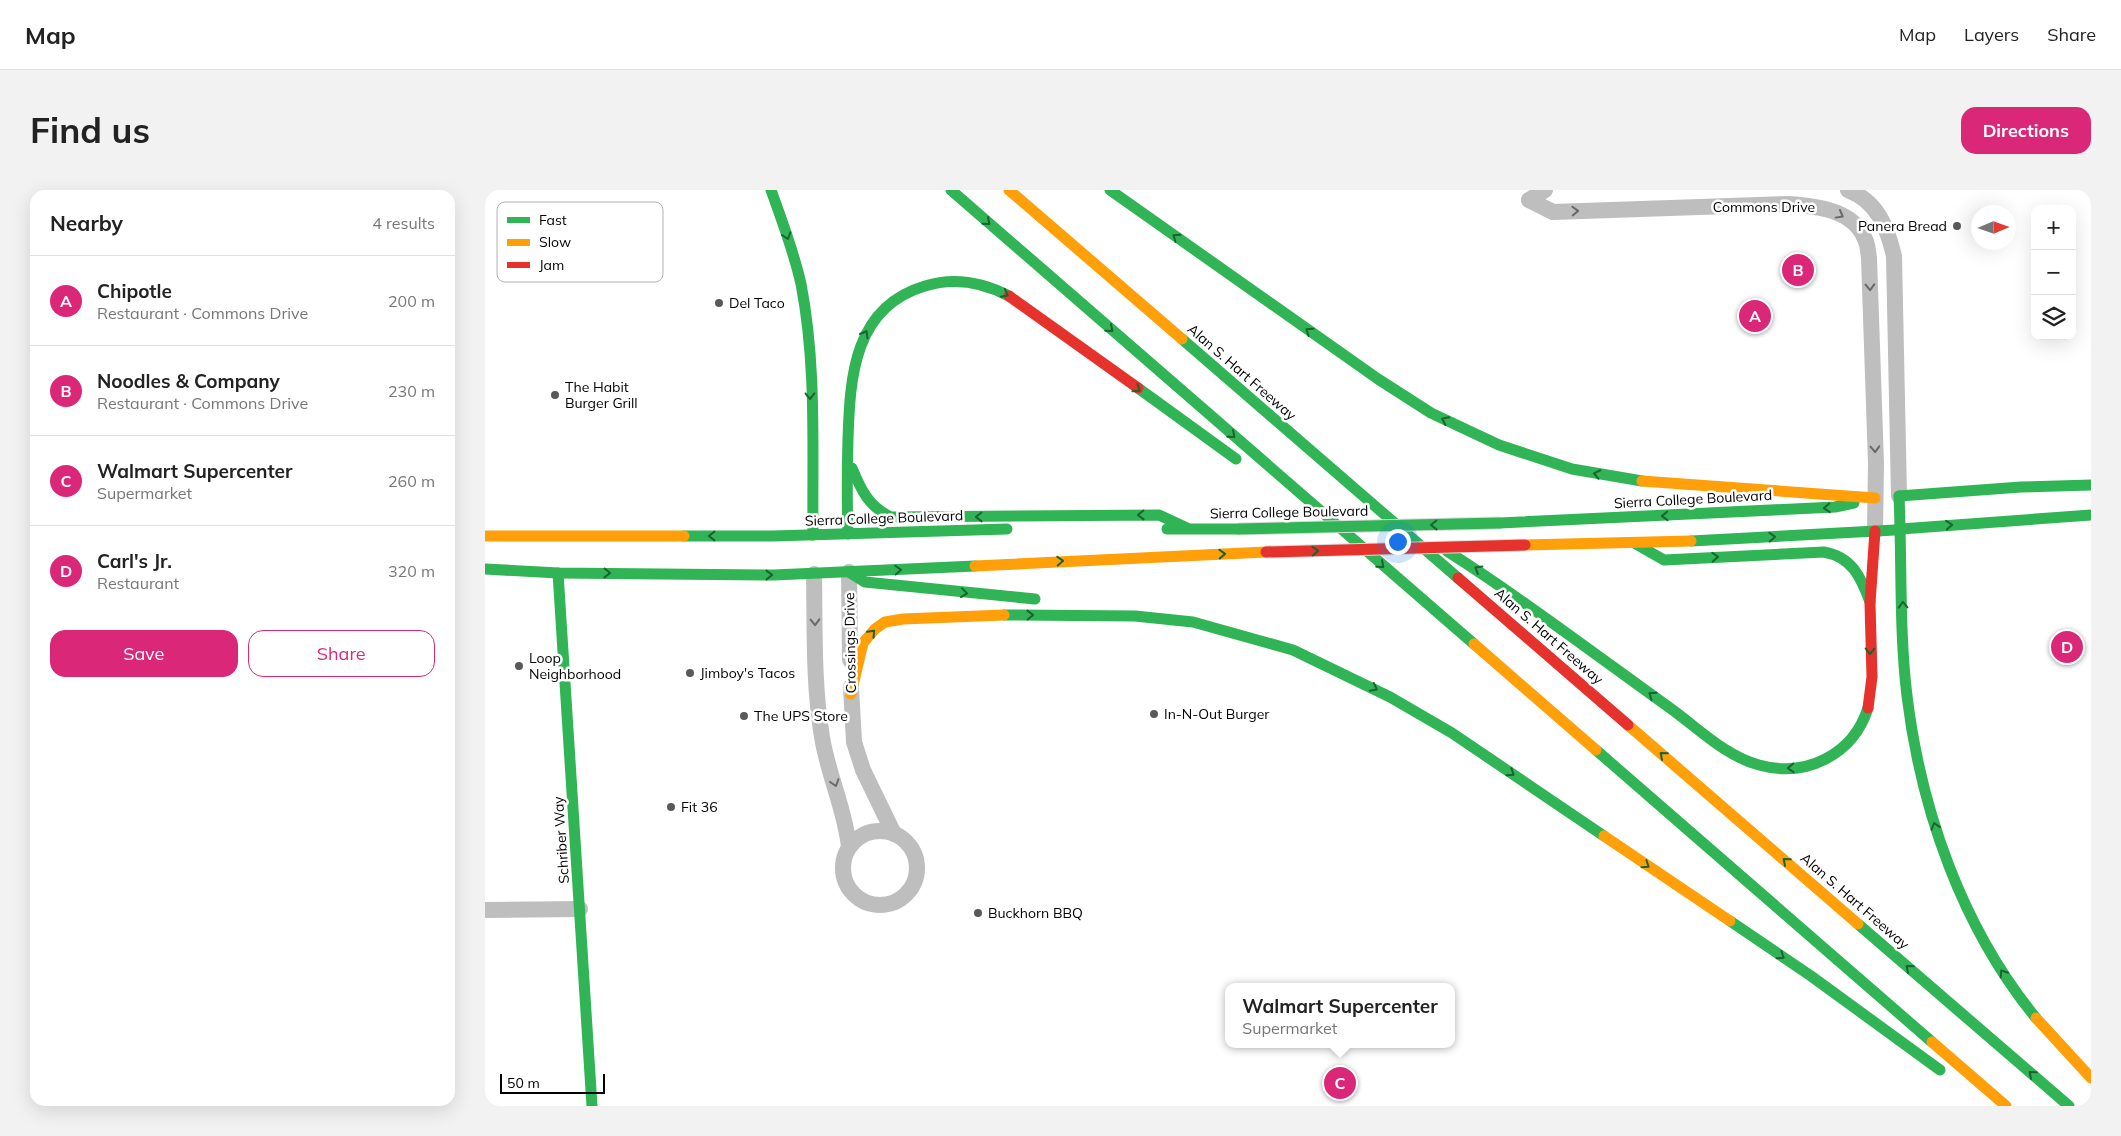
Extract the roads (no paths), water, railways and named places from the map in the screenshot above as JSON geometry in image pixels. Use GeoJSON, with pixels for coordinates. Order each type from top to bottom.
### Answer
{"type":"FeatureCollection","features":[{"type":"Feature","properties":{"kind":"main road"},"geometry":{"type":"LineString","coordinates":[[771,190],[793,253],[801,285],[806,323],[809,364],[813,540]]}},
{"type":"Feature","properties":{"kind":"main road"},"geometry":{"type":"LineString","coordinates":[[951,190],[2006,1106]]}},
{"type":"Feature","properties":{"kind":"main road","name":"Alan S. Hart Freeway"},"geometry":{"type":"LineString","coordinates":[[1009,190],[2069,1106]]}},
{"type":"Feature","properties":{"kind":"main road"},"geometry":{"type":"LineString","coordinates":[[1110,190],[1378,379],[1431,413],[1499,445],[1572,469],[1645,482],[1875,498]]}},
{"type":"Feature","properties":{"kind":"main road"},"geometry":{"type":"LineString","coordinates":[[848,538],[847,452],[850,380],[862,338],[876,318],[891,303],[905,294],[932,283],[954,281],[979,283],[1018,301],[1245,465]]}},
{"type":"Feature","properties":{"kind":"main road"},"geometry":{"type":"LineString","coordinates":[[847,452],[865,498],[875,510],[891,517],[1159,515],[1187,528]]}},
{"type":"Feature","properties":{"kind":"main road"},"geometry":{"type":"LineString","coordinates":[[1268,482],[1363,549]]}},
{"type":"Feature","properties":{"kind":"main road","name":"Sierra College Boulevard"},"geometry":{"type":"LineString","coordinates":[[1157,529],[1500,523],[1835,507],[1875,498],[2021,486],[2091,485]]}},
{"type":"Feature","properties":{"kind":"main road"},"geometry":{"type":"LineString","coordinates":[[1899,496],[1907,696],[1927,799],[1949,868],[1968,910],[2005,976],[2028,1008],[2091,1078]]}},
{"type":"Feature","properties":{"kind":"main road"},"geometry":{"type":"LineString","coordinates":[[1380,510],[1490,577],[1610,666],[1735,753],[1758,764],[1778,768],[1801,768],[1820,763],[1853,739],[1864,722],[1870,701],[1870,602],[1875,531]]}},
{"type":"Feature","properties":{"kind":"main road"},"geometry":{"type":"LineString","coordinates":[[485,569],[558,573],[814,569],[849,565],[1266,552],[1636,544],[1875,531],[2091,515]]}},
{"type":"Feature","properties":{"kind":"main road","name":"Sierra College Boulevard"},"geometry":{"type":"LineString","coordinates":[[485,536],[813,540],[1019,529]]}},
{"type":"Feature","properties":{"kind":"main road"},"geometry":{"type":"LineString","coordinates":[[1636,544],[1664,560],[1823,552],[1835,554],[1857,569],[1870,602]]}},
{"type":"Feature","properties":{"kind":"main road"},"geometry":{"type":"LineString","coordinates":[[849,565],[865,582],[1048,600]]}},
{"type":"Feature","properties":{"kind":"main road","name":"Schriber Way"},"geometry":{"type":"LineString","coordinates":[[558,573],[593,1106]]}},
{"type":"Feature","properties":{"kind":"main road"},"geometry":{"type":"LineString","coordinates":[[1088,604],[1137,607],[1177,614],[1193,622]]}},
{"type":"Feature","properties":{"kind":"main road"},"geometry":{"type":"LineString","coordinates":[[851,694],[863,643],[875,629],[885,622],[903,619],[1104,614],[1193,622],[1293,650],[1391,697],[1452,733],[1811,976],[1950,1078]]}},
{"type":"Feature","properties":{"kind":"main road"},"geometry":{"type":"LineString","coordinates":[[1973,1093],[1994,1106]]}},
{"type":"Feature","properties":{"kind":"street","name":"Commons Drive"},"geometry":{"type":"LineString","coordinates":[[1545,190],[1529,200],[1553,212],[1788,204],[1819,206],[1839,214],[1855,224],[1865,238],[1869,258],[1875,531]]}},
{"type":"Feature","properties":{"kind":"street"},"geometry":{"type":"LineString","coordinates":[[1848,190],[1874,208],[1887,227],[1894,256],[1899,496]]}},
{"type":"Feature","properties":{"kind":"street","name":"Crossings Drive"},"geometry":{"type":"LineString","coordinates":[[849,565],[851,694],[854,742],[863,770],[894,834]]}},
{"type":"Feature","properties":{"kind":"street"},"geometry":{"type":"LineString","coordinates":[[814,569],[819,717],[828,762],[846,822],[849,847],[843,866],[844,878],[856,896],[865,902],[879,906],[896,902],[912,888],[917,867],[913,850],[906,842],[894,834],[881,831],[869,833],[858,838],[849,847]]}},
{"type":"Feature","properties":{"kind":"street"},"geometry":{"type":"LineString","coordinates":[[485,910],[580,909]]}},
{"type":"Feature","properties":{"kind":"place","name":"Panera Bread"},"geometry":{"type":"Point","coordinates":[1957,226]}},
{"type":"Feature","properties":{"kind":"place","name":"Noodles & Company"},"geometry":{"type":"Point","coordinates":[1798,270]}},
{"type":"Feature","properties":{"kind":"place","name":"Del Taco"},"geometry":{"type":"Point","coordinates":[719,303]}},
{"type":"Feature","properties":{"kind":"place","name":"Chipotle"},"geometry":{"type":"Point","coordinates":[1755,316]}},
{"type":"Feature","properties":{"kind":"place","name":"The Habit Burger Grill"},"geometry":{"type":"Point","coordinates":[555,395]}},
{"type":"Feature","properties":{"kind":"place","name":"Carl's Jr."},"geometry":{"type":"Point","coordinates":[2067,647]}},
{"type":"Feature","properties":{"kind":"place","name":"Loop Neighborhood"},"geometry":{"type":"Point","coordinates":[519,666]}},
{"type":"Feature","properties":{"kind":"place","name":"Jimboy's Tacos"},"geometry":{"type":"Point","coordinates":[690,673]}},
{"type":"Feature","properties":{"kind":"place","name":"In-N-Out Burger"},"geometry":{"type":"Point","coordinates":[1154,714]}},
{"type":"Feature","properties":{"kind":"place","name":"The UPS Store"},"geometry":{"type":"Point","coordinates":[744,716]}},
{"type":"Feature","properties":{"kind":"place","name":"Fit 36"},"geometry":{"type":"Point","coordinates":[671,807]}},
{"type":"Feature","properties":{"kind":"place","name":"Buckhorn BBQ"},"geometry":{"type":"Point","coordinates":[978,913]}},
{"type":"Feature","properties":{"kind":"place","name":"Walmart Supercenter"},"geometry":{"type":"Point","coordinates":[1340,1083]}}]}
